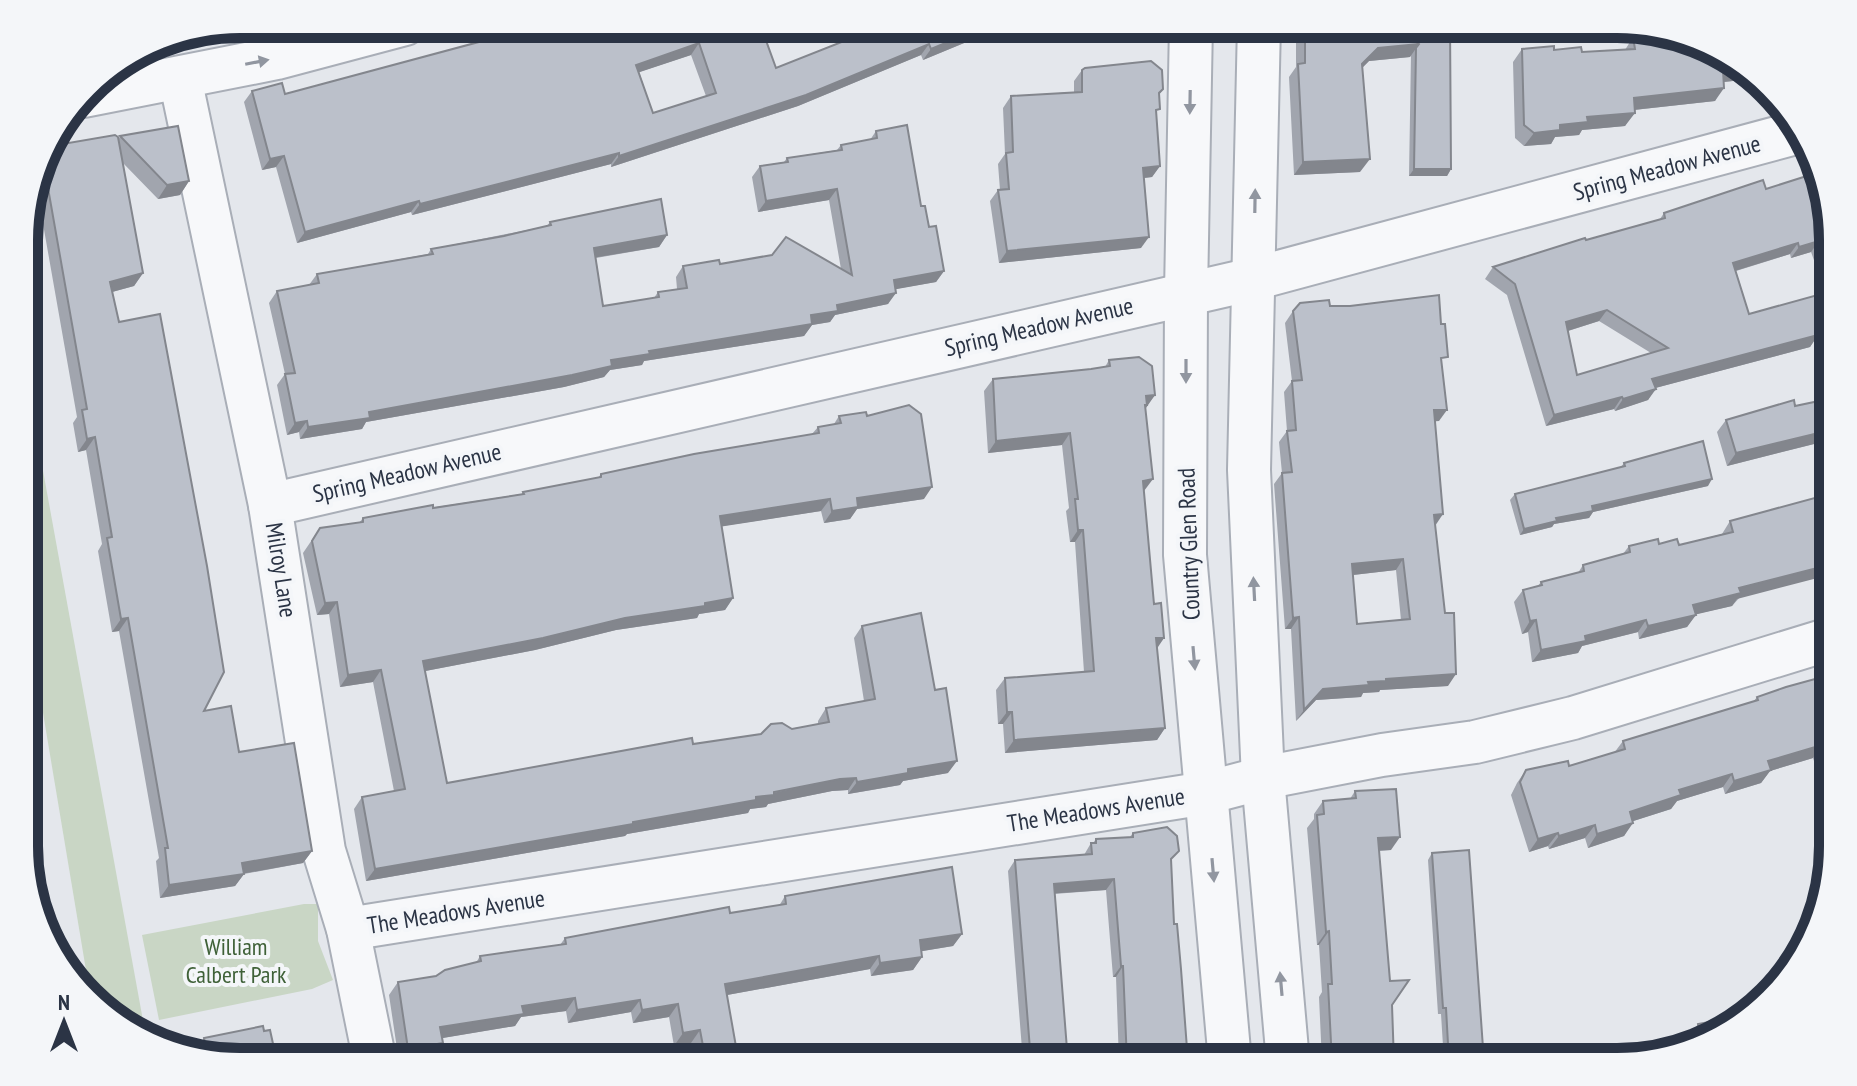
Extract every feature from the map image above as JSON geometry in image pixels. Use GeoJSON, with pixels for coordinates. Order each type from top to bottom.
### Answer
{"type":"FeatureCollection","features":[{"type":"Feature","properties":{"kind":"street"},"geometry":{"type":"LineString","coordinates":[[102,93],[277,58],[352,38]]}},
{"type":"Feature","properties":{"kind":"street","name":"Country Glen Road"},"geometry":{"type":"LineString","coordinates":[[1191,38],[1185,555],[1229,1048]]}},
{"type":"Feature","properties":{"kind":"street"},"geometry":{"type":"LineString","coordinates":[[1259,38],[1249,470],[1263,778],[1287,1048]]}},
{"type":"Feature","properties":{"kind":"street","name":"Milroy Lane"},"geometry":{"type":"LineString","coordinates":[[180,78],[270,505],[324,851],[348,929],[372,1048]]}},
{"type":"Feature","properties":{"kind":"street","name":"Spring Meadow Avenue"},"geometry":{"type":"LineString","coordinates":[[270,505],[1253,279],[1789,135]]}},
{"type":"Feature","properties":{"kind":"street","name":"The Meadows Avenue"},"geometry":{"type":"LineString","coordinates":[[348,929],[1206,793],[1263,778],[1382,755],[1475,742],[1573,718],[1819,642]]}},
{"type":"Feature","properties":{"kind":"green space"},"geometry":{"type":"Polygon","coordinates":[[[38,443],[144,1023],[104,995],[104,982],[88,979],[38,683],[38,443]]]}},
{"type":"Feature","properties":{"kind":"green space","name":"William Calbert Park"},"geometry":{"type":"Polygon","coordinates":[[[304,904],[318,904],[318,941],[333,980],[312,989],[159,1020],[142,935],[304,904]]]}},
{"type":"Feature","properties":{"kind":"building"},"geometry":{"type":"Polygon","coordinates":[[[494,38],[765,38],[776,68],[852,38],[958,38],[931,49],[929,44],[806,95],[619,156],[619,153],[420,204],[419,201],[305,232],[284,156],[270,159],[252,91],[282,83],[285,94],[494,38]],[[699,43],[636,65],[653,113],[716,93],[699,43]]]}},
{"type":"Feature","properties":{"kind":"building"},"geometry":{"type":"Polygon","coordinates":[[[1305,38],[1412,38],[1419,44],[1378,48],[1362,64],[1370,159],[1303,162],[1298,64],[1305,63],[1305,38]]]}},
{"type":"Feature","properties":{"kind":"building"},"geometry":{"type":"Polygon","coordinates":[[[1416,38],[1450,38],[1451,169],[1414,169],[1416,48],[1419,44],[1416,38]]]}},
{"type":"Feature","properties":{"kind":"building"},"geometry":{"type":"Polygon","coordinates":[[[1633,39],[1694,53],[1725,70],[1724,88],[1634,98],[1635,113],[1587,117],[1588,122],[1560,125],[1560,130],[1534,133],[1524,125],[1522,49],[1581,47],[1582,52],[1635,49],[1633,39]]]}},
{"type":"Feature","properties":{"kind":"building"},"geometry":{"type":"Polygon","coordinates":[[[1151,61],[1162,70],[1163,89],[1159,93],[1160,109],[1156,110],[1160,166],[1143,168],[1149,237],[1007,251],[998,190],[1009,189],[1006,153],[1013,152],[1011,96],[1082,92],[1082,70],[1085,68],[1151,61]]]}},
{"type":"Feature","properties":{"kind":"building"},"geometry":{"type":"Polygon","coordinates":[[[907,125],[921,206],[925,206],[929,227],[936,226],[944,271],[894,280],[896,293],[837,305],[838,311],[811,315],[812,324],[649,351],[650,354],[611,360],[612,366],[572,375],[369,412],[370,418],[308,427],[307,421],[295,423],[285,374],[295,373],[277,291],[319,283],[317,274],[433,254],[431,249],[504,236],[551,225],[550,222],[661,199],[667,235],[594,248],[603,306],[659,297],[658,292],[687,288],[683,266],[719,260],[720,264],[772,255],[786,237],[852,275],[837,189],[766,201],[760,166],[788,162],[787,158],[842,150],[841,145],[877,138],[876,131],[907,125]]]}},
{"type":"Feature","properties":{"kind":"building"},"geometry":{"type":"Polygon","coordinates":[[[178,126],[189,181],[167,185],[120,136],[178,126]]]}},
{"type":"Feature","properties":{"kind":"building"},"geometry":{"type":"Polygon","coordinates":[[[118,137],[143,273],[110,282],[119,322],[160,314],[224,672],[204,711],[231,706],[239,752],[294,743],[312,851],[242,863],[244,874],[169,885],[165,848],[168,848],[128,618],[121,619],[107,538],[112,537],[95,437],[87,439],[82,410],[87,409],[47,182],[62,144],[118,137]]]}},
{"type":"Feature","properties":{"kind":"building"},"geometry":{"type":"Polygon","coordinates":[[[1808,176],[1817,214],[1819,241],[1799,247],[1798,243],[1733,263],[1749,314],[1819,295],[1818,335],[1652,379],[1656,389],[1554,415],[1515,284],[1493,267],[1585,238],[1665,218],[1664,213],[1763,180],[1766,189],[1808,176]],[[1607,310],[1566,322],[1577,375],[1668,348],[1607,310]]]}},
{"type":"Feature","properties":{"kind":"building"},"geometry":{"type":"Polygon","coordinates":[[[1439,295],[1448,357],[1441,358],[1447,410],[1434,410],[1443,514],[1434,515],[1445,613],[1454,613],[1456,674],[1386,679],[1368,682],[1369,685],[1323,689],[1304,710],[1299,617],[1293,618],[1282,473],[1292,472],[1287,431],[1296,430],[1292,381],[1302,380],[1293,311],[1300,303],[1329,300],[1330,306],[1439,295]],[[1403,559],[1352,564],[1357,624],[1410,619],[1403,559]]]}},
{"type":"Feature","properties":{"kind":"building"},"geometry":{"type":"Polygon","coordinates":[[[1139,357],[1152,366],[1155,395],[1146,396],[1145,405],[1153,479],[1143,481],[1154,604],[1161,603],[1164,638],[1156,638],[1165,728],[1014,740],[1012,712],[1007,712],[1005,678],[1094,671],[1083,530],[1078,530],[1075,499],[1078,499],[1070,433],[996,441],[993,379],[1091,369],[1110,366],[1109,360],[1139,357]]]}},
{"type":"Feature","properties":{"kind":"building"},"geometry":{"type":"Polygon","coordinates":[[[1794,400],[1795,406],[1819,401],[1819,433],[1736,453],[1726,420],[1794,400]]]}},
{"type":"Feature","properties":{"kind":"building"},"geometry":{"type":"Polygon","coordinates":[[[909,405],[921,414],[932,487],[857,498],[858,507],[832,511],[830,499],[720,516],[733,598],[423,661],[447,783],[692,738],[693,744],[761,734],[771,724],[782,723],[792,729],[829,722],[826,708],[875,699],[862,626],[921,613],[935,690],[946,688],[957,761],[857,782],[856,778],[840,779],[774,792],[774,795],[756,797],[756,800],[633,824],[375,869],[362,797],[405,789],[381,670],[348,675],[337,602],[325,603],[312,541],[320,528],[363,522],[363,518],[433,505],[433,508],[524,494],[694,454],[819,433],[818,427],[841,423],[839,416],[866,412],[867,416],[909,405]]]}},
{"type":"Feature","properties":{"kind":"building"},"geometry":{"type":"Polygon","coordinates":[[[1703,441],[1712,479],[1592,506],[1593,511],[1556,518],[1557,521],[1524,529],[1515,494],[1625,466],[1624,463],[1703,441]]]}},
{"type":"Feature","properties":{"kind":"building"},"geometry":{"type":"Polygon","coordinates":[[[1819,497],[1819,568],[1739,588],[1741,593],[1693,605],[1696,615],[1648,626],[1646,620],[1585,636],[1586,641],[1541,650],[1536,620],[1530,621],[1523,590],[1584,571],[1583,565],[1630,552],[1629,546],[1658,539],[1659,544],[1677,539],[1679,545],[1733,532],[1730,521],[1819,497]]]}},
{"type":"Feature","properties":{"kind":"building"},"geometry":{"type":"Polygon","coordinates":[[[1819,678],[1819,746],[1768,761],[1771,770],[1734,781],[1732,774],[1679,790],[1681,795],[1630,812],[1633,823],[1597,834],[1595,825],[1538,839],[1520,782],[1526,770],[1568,761],[1569,766],[1625,749],[1623,741],[1758,700],[1757,697],[1819,678]]]}},
{"type":"Feature","properties":{"kind":"building"},"geometry":{"type":"Polygon","coordinates":[[[1396,789],[1400,837],[1378,838],[1390,981],[1409,980],[1392,1005],[1394,1048],[1331,1048],[1329,931],[1326,932],[1317,815],[1324,814],[1323,801],[1356,798],[1355,791],[1396,789]]]}},
{"type":"Feature","properties":{"kind":"building"},"geometry":{"type":"Polygon","coordinates":[[[1167,827],[1177,836],[1179,851],[1171,859],[1174,924],[1177,924],[1187,1048],[1126,1048],[1123,966],[1114,879],[1054,884],[1067,1048],[1030,1048],[1015,860],[1092,854],[1091,843],[1096,843],[1096,839],[1133,837],[1133,833],[1167,827]]]}},
{"type":"Feature","properties":{"kind":"building"},"geometry":{"type":"Polygon","coordinates":[[[1469,850],[1483,1048],[1448,1048],[1432,853],[1469,850]]]}},
{"type":"Feature","properties":{"kind":"building"},"geometry":{"type":"Polygon","coordinates":[[[952,867],[962,934],[920,940],[922,957],[880,963],[879,956],[725,984],[736,1048],[703,1048],[700,1030],[683,1033],[678,1004],[642,1010],[640,1000],[577,1010],[575,998],[522,1006],[524,1014],[440,1027],[443,1043],[408,1048],[398,982],[436,976],[445,970],[481,961],[480,956],[566,944],[565,938],[729,907],[730,913],[786,904],[785,896],[952,867]]]}},
{"type":"Feature","properties":{"kind":"building"},"geometry":{"type":"Polygon","coordinates":[[[1717,1021],[1699,1030],[1698,1024],[1717,1021]]]}},
{"type":"Feature","properties":{"kind":"building"},"geometry":{"type":"Polygon","coordinates":[[[263,1026],[264,1031],[270,1030],[274,1048],[214,1046],[205,1044],[204,1038],[263,1026]]]}}]}
